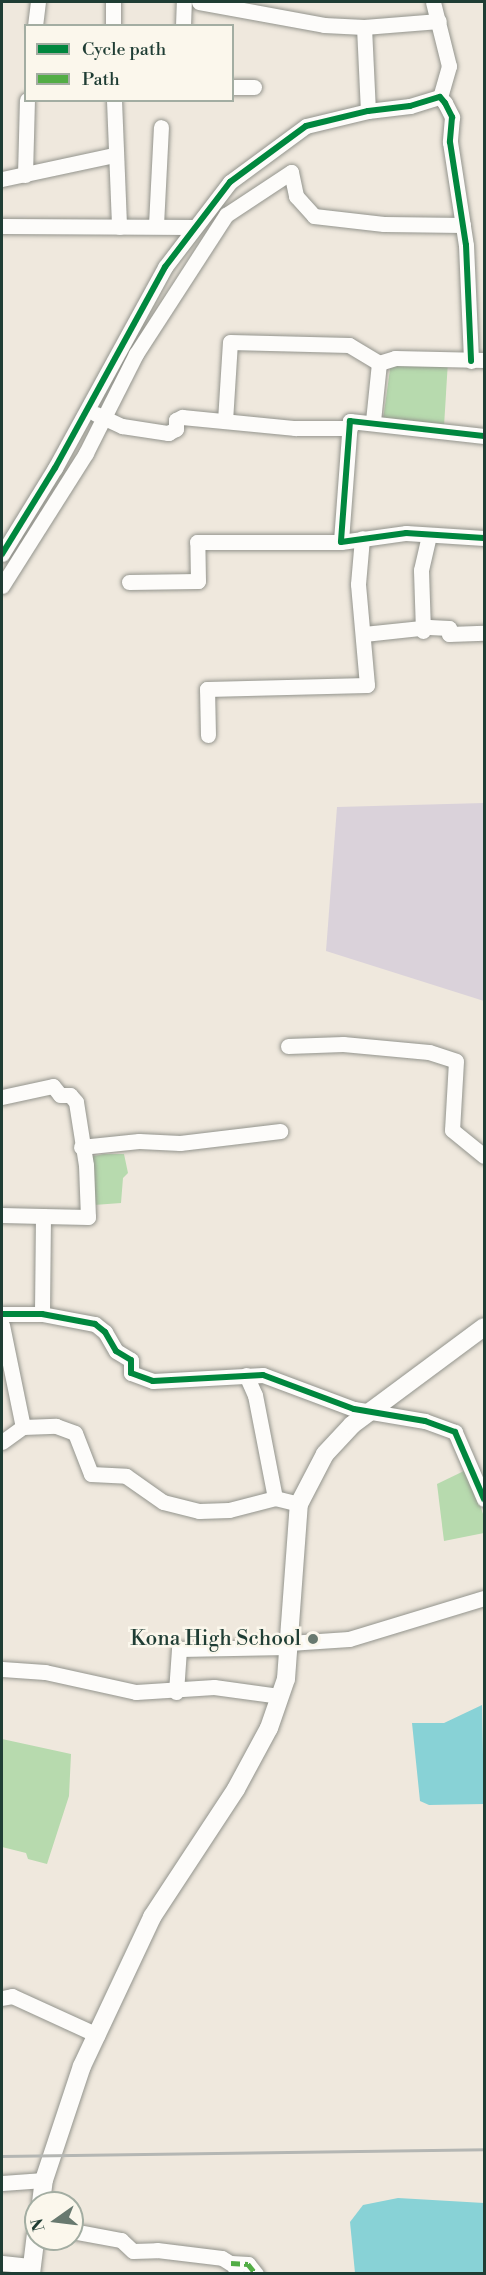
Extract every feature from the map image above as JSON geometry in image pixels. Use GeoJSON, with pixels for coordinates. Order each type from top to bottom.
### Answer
{"type":"FeatureCollection","features":[{"type":"Feature","properties":{"kind":"main road"},"geometry":{"type":"LineString","coordinates":[[43,2191],[44,2180],[82,2066],[152,1917],[236,1789],[269,1728],[280,1696],[289,1645],[299,1504],[325,1454],[371,1411],[484,1327]]}},
{"type":"Feature","properties":{"kind":"main road"},"geometry":{"type":"LineString","coordinates":[[31,2270],[34,2251]]}},
{"type":"Feature","properties":{"kind":"street"},"geometry":{"type":"LineString","coordinates":[[35,24],[38,2]]}},
{"type":"Feature","properties":{"kind":"street"},"geometry":{"type":"LineString","coordinates":[[113,2],[113,24]]}},
{"type":"Feature","properties":{"kind":"street"},"geometry":{"type":"LineString","coordinates":[[183,24],[184,2]]}},
{"type":"Feature","properties":{"kind":"street"},"geometry":{"type":"LineString","coordinates":[[199,2],[324,25],[364,27],[439,21]]}},
{"type":"Feature","properties":{"kind":"street"},"geometry":{"type":"LineString","coordinates":[[225,421],[230,342],[349,345],[379,363],[395,358],[478,360],[464,225],[450,142],[452,117],[440,97],[449,66],[433,2]]}},
{"type":"Feature","properties":{"kind":"street"},"geometry":{"type":"LineString","coordinates":[[364,27],[368,111]]}},
{"type":"Feature","properties":{"kind":"street"},"geometry":{"type":"LineString","coordinates":[[234,87],[254,87]]}},
{"type":"Feature","properties":{"kind":"street"},"geometry":{"type":"LineString","coordinates":[[2,554],[55,468],[165,267],[230,182],[306,126],[368,111],[410,106],[440,97]]}},
{"type":"Feature","properties":{"kind":"street"},"geometry":{"type":"LineString","coordinates":[[25,175],[27,102]]}},
{"type":"Feature","properties":{"kind":"street"},"geometry":{"type":"LineString","coordinates":[[114,102],[114,155],[119,227]]}},
{"type":"Feature","properties":{"kind":"street"},"geometry":{"type":"LineString","coordinates":[[156,225],[161,128]]}},
{"type":"Feature","properties":{"kind":"street"},"geometry":{"type":"LineString","coordinates":[[2,178],[114,155]]}},
{"type":"Feature","properties":{"kind":"street"},"geometry":{"type":"LineString","coordinates":[[2,586],[104,418],[136,354],[226,214],[291,172],[296,196],[314,216],[384,224],[464,225]]}},
{"type":"Feature","properties":{"kind":"street"},"geometry":{"type":"LineString","coordinates":[[2,226],[156,225],[194,227]]}},
{"type":"Feature","properties":{"kind":"street"},"geometry":{"type":"LineString","coordinates":[[373,421],[379,363]]}},
{"type":"Feature","properties":{"kind":"street"},"geometry":{"type":"LineString","coordinates":[[86,408],[122,426],[168,432],[176,429],[176,420],[182,417],[350,428]]}},
{"type":"Feature","properties":{"kind":"street"},"geometry":{"type":"LineString","coordinates":[[341,542],[350,421],[373,421],[484,436]]}},
{"type":"Feature","properties":{"kind":"street"},"geometry":{"type":"LineString","coordinates":[[129,582],[198,581],[197,542],[341,542],[406,533],[484,538]]}},
{"type":"Feature","properties":{"kind":"street"},"geometry":{"type":"LineString","coordinates":[[423,631],[421,570],[429,535]]}},
{"type":"Feature","properties":{"kind":"street"},"geometry":{"type":"LineString","coordinates":[[208,735],[207,689],[367,685],[358,584],[362,538]]}},
{"type":"Feature","properties":{"kind":"street"},"geometry":{"type":"LineString","coordinates":[[364,633],[449,628],[449,634],[484,633]]}},
{"type":"Feature","properties":{"kind":"street"},"geometry":{"type":"LineString","coordinates":[[288,1046],[343,1044],[429,1052],[456,1061],[452,1130],[484,1156]]}},
{"type":"Feature","properties":{"kind":"street"},"geometry":{"type":"LineString","coordinates":[[2,1097],[53,1086],[60,1095],[70,1095],[76,1102],[88,1217],[2,1215]]}},
{"type":"Feature","properties":{"kind":"street"},"geometry":{"type":"LineString","coordinates":[[81,1147],[139,1141],[180,1143],[280,1131]]}},
{"type":"Feature","properties":{"kind":"street"},"geometry":{"type":"LineString","coordinates":[[42,1314],[43,1216]]}},
{"type":"Feature","properties":{"kind":"street"},"geometry":{"type":"LineString","coordinates":[[2,1314],[42,1314],[95,1324],[105,1332],[116,1351],[131,1360],[131,1373],[153,1381],[197,1381],[246,1374],[271,1377],[354,1409],[425,1420],[455,1432],[484,1499]]}},
{"type":"Feature","properties":{"kind":"street"},"geometry":{"type":"LineString","coordinates":[[2,1325],[7,1386],[23,1427]]}},
{"type":"Feature","properties":{"kind":"street"},"geometry":{"type":"LineString","coordinates":[[246,1374],[255,1395],[276,1498]]}},
{"type":"Feature","properties":{"kind":"street"},"geometry":{"type":"LineString","coordinates":[[2,1442],[23,1427],[56,1426],[75,1433],[92,1474],[126,1476],[164,1502],[199,1511],[219,1511],[276,1498],[299,1504]]}},
{"type":"Feature","properties":{"kind":"street"},"geometry":{"type":"LineString","coordinates":[[176,1692],[180,1649],[289,1645],[349,1639],[484,1598]]}},
{"type":"Feature","properties":{"kind":"street"},"geometry":{"type":"LineString","coordinates":[[2,1669],[45,1672],[136,1692],[176,1692],[214,1687],[280,1696]]}},
{"type":"Feature","properties":{"kind":"street"},"geometry":{"type":"LineString","coordinates":[[2,1998],[12,1996],[97,2035]]}},
{"type":"Feature","properties":{"kind":"street"},"geometry":{"type":"LineString","coordinates":[[2,2183],[44,2180]]}},
{"type":"Feature","properties":{"kind":"street"},"geometry":{"type":"LineString","coordinates":[[84,2233],[122,2240],[133,2251],[183,2252],[222,2258],[233,2268],[248,2264],[256,2274]]}},
{"type":"Feature","properties":{"kind":"street"},"geometry":{"type":"LineString","coordinates":[[2,2263],[31,2270]]}},
{"type":"Feature","properties":{"kind":"shaded area"},"geometry":{"type":"Polygon","coordinates":[[[484,803],[484,1001],[326,951],[337,807],[484,803]]]}},
{"type":"Feature","properties":{"kind":"green space"},"geometry":{"type":"Polygon","coordinates":[[[448,361],[444,426],[383,420],[391,362],[448,361]]]}},
{"type":"Feature","properties":{"kind":"green space"},"geometry":{"type":"Polygon","coordinates":[[[124,1154],[128,1173],[123,1178],[121,1203],[94,1205],[89,1157],[124,1154]]]}},
{"type":"Feature","properties":{"kind":"green space"},"geometry":{"type":"Polygon","coordinates":[[[468,1469],[484,1517],[484,1533],[444,1541],[437,1484],[468,1469]]]}},
{"type":"Feature","properties":{"kind":"green space"},"geometry":{"type":"Polygon","coordinates":[[[2,1739],[71,1754],[69,1796],[47,1864],[28,1859],[26,1853],[2,1847],[2,1739]]]}},
{"type":"Feature","properties":{"kind":"water"},"geometry":{"type":"Polygon","coordinates":[[[482,1705],[484,1804],[429,1805],[420,1801],[412,1723],[444,1723],[482,1705]]]}},
{"type":"Feature","properties":{"kind":"water"},"geometry":{"type":"Polygon","coordinates":[[[398,2198],[484,2203],[484,2273],[355,2273],[350,2222],[363,2205],[398,2198]]]}},
{"type":"Feature","properties":{"kind":"railway"},"geometry":{"type":"LineString","coordinates":[[2,2156],[484,2149]]}},
{"type":"Feature","properties":{"kind":"marked path"},"geometry":{"type":"LineString","coordinates":[[231,2263],[248,2264],[256,2274]]}},
{"type":"Feature","properties":{"kind":"cycle path"},"geometry":{"type":"LineString","coordinates":[[2,554],[55,468],[165,267],[230,182],[306,126],[368,111],[410,106],[440,97],[445,103],[452,117],[450,142],[466,245],[471,361]]}},
{"type":"Feature","properties":{"kind":"cycle path"},"geometry":{"type":"LineString","coordinates":[[484,436],[350,421],[341,542],[406,533],[484,538]]}},
{"type":"Feature","properties":{"kind":"cycle path"},"geometry":{"type":"LineString","coordinates":[[2,1314],[42,1314],[95,1324],[105,1332],[116,1351],[131,1360],[131,1373],[153,1381],[263,1375],[354,1409],[425,1421],[455,1432],[484,1499]]}},
{"type":"Feature","properties":{"kind":"place","name":"Kona High School"},"geometry":{"type":"Point","coordinates":[313,1639]}}]}
